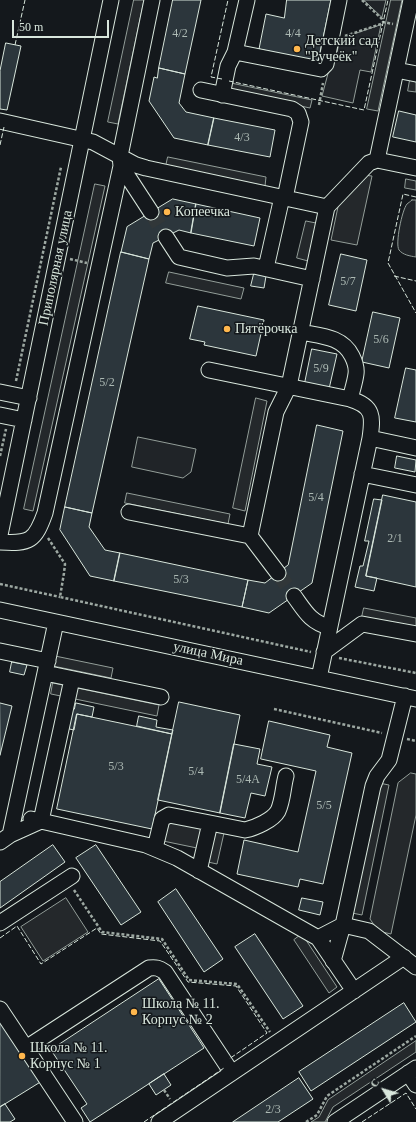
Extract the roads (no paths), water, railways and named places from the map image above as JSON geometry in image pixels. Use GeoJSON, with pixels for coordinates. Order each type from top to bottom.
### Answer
{"type":"FeatureCollection","features":[{"type":"Feature","properties":{"kind":"street","name":"Приполярная улица"},"geometry":{"type":"LineString","coordinates":[[0,535],[111,0]]}},
{"type":"Feature","properties":{"kind":"street"},"geometry":{"type":"LineString","coordinates":[[0,542],[23,542],[31,539],[36,534],[45,512],[120,161],[152,0]]}},
{"type":"Feature","properties":{"kind":"street"},"geometry":{"type":"LineString","coordinates":[[222,95],[228,66],[235,52],[247,0]]}},
{"type":"Feature","properties":{"kind":"street"},"geometry":{"type":"LineString","coordinates":[[235,52],[321,69],[326,64],[339,0]]}},
{"type":"Feature","properties":{"kind":"street"},"geometry":{"type":"LineString","coordinates":[[377,160],[411,0]]}},
{"type":"Feature","properties":{"kind":"street"},"geometry":{"type":"LineString","coordinates":[[396,70],[416,74]]}},
{"type":"Feature","properties":{"kind":"street"},"geometry":{"type":"LineString","coordinates":[[201,90],[292,109],[298,113],[300,117],[301,122],[266,268]]}},
{"type":"Feature","properties":{"kind":"street"},"geometry":{"type":"LineString","coordinates":[[0,121],[83,139],[101,145],[120,161],[151,212]]}},
{"type":"Feature","properties":{"kind":"street"},"geometry":{"type":"LineString","coordinates":[[250,536],[276,412],[289,386],[327,207],[369,163],[377,160],[416,168]]}},
{"type":"Feature","properties":{"kind":"street"},"geometry":{"type":"LineString","coordinates":[[120,161],[327,207]]}},
{"type":"Feature","properties":{"kind":"street"},"geometry":{"type":"LineString","coordinates":[[166,237],[178,257],[227,268],[254,266],[312,279]]}},
{"type":"Feature","properties":{"kind":"street"},"geometry":{"type":"LineString","coordinates":[[300,332],[333,338],[342,343],[349,350],[356,365],[356,374],[350,399]]}},
{"type":"Feature","properties":{"kind":"street"},"geometry":{"type":"LineString","coordinates":[[209,370],[359,401],[366,406],[371,413],[372,421],[370,438],[319,678]]}},
{"type":"Feature","properties":{"kind":"street"},"geometry":{"type":"LineString","coordinates":[[6,393],[29,398]]}},
{"type":"Feature","properties":{"kind":"street"},"geometry":{"type":"LineString","coordinates":[[4,416],[24,420]]}},
{"type":"Feature","properties":{"kind":"street"},"geometry":{"type":"LineString","coordinates":[[370,438],[416,448]]}},
{"type":"Feature","properties":{"kind":"street"},"geometry":{"type":"LineString","coordinates":[[362,474],[416,486]]}},
{"type":"Feature","properties":{"kind":"street"},"geometry":{"type":"LineString","coordinates":[[129,512],[250,536],[278,573]]}},
{"type":"Feature","properties":{"kind":"street"},"geometry":{"type":"LineString","coordinates":[[294,596],[309,616],[319,624],[329,627]]}},
{"type":"Feature","properties":{"kind":"street","name":"улица Мира"},"geometry":{"type":"LineString","coordinates":[[0,610],[411,698]]}},
{"type":"Feature","properties":{"kind":"street"},"geometry":{"type":"LineString","coordinates":[[5,838],[15,815],[56,622]]}},
{"type":"Feature","properties":{"kind":"street"},"geometry":{"type":"LineString","coordinates":[[324,653],[362,624],[416,634]]}},
{"type":"Feature","properties":{"kind":"street"},"geometry":{"type":"LineString","coordinates":[[0,651],[47,667],[72,679],[160,697]]}},
{"type":"Feature","properties":{"kind":"street"},"geometry":{"type":"LineString","coordinates":[[41,821],[72,679]]}},
{"type":"Feature","properties":{"kind":"street"},"geometry":{"type":"LineString","coordinates":[[333,961],[373,786],[377,776],[389,760],[396,736],[411,698]]}},
{"type":"Feature","properties":{"kind":"street"},"geometry":{"type":"LineString","coordinates":[[156,848],[162,819],[165,816],[172,815],[246,830],[272,818],[278,810],[286,776]]}},
{"type":"Feature","properties":{"kind":"street"},"geometry":{"type":"LineString","coordinates":[[15,815],[156,848],[199,870],[318,938],[354,991]]}},
{"type":"Feature","properties":{"kind":"street"},"geometry":{"type":"LineString","coordinates":[[5,838],[41,821]]}},
{"type":"Feature","properties":{"kind":"street"},"geometry":{"type":"LineString","coordinates":[[199,870],[210,823]]}},
{"type":"Feature","properties":{"kind":"street"},"geometry":{"type":"LineString","coordinates":[[0,923],[72,876]]}},
{"type":"Feature","properties":{"kind":"street"},"geometry":{"type":"LineString","coordinates":[[318,938],[342,925],[369,931],[416,967]]}},
{"type":"Feature","properties":{"kind":"street"},"geometry":{"type":"LineString","coordinates":[[159,1122],[404,957]]}},
{"type":"Feature","properties":{"kind":"street"},"geometry":{"type":"LineString","coordinates":[[26,1048],[149,968],[154,967],[160,968],[165,972],[232,1073]]}},
{"type":"Feature","properties":{"kind":"street"},"geometry":{"type":"LineString","coordinates":[[0,1009],[75,1122]]}},
{"type":"Feature","properties":{"kind":"street"},"geometry":{"type":"LineString","coordinates":[[334,1122],[413,1075]]}},
{"type":"Feature","properties":{"kind":"tunnel"},"geometry":{"type":"LineString","coordinates":[[151,212],[166,237]]}},
{"type":"Feature","properties":{"kind":"tunnel"},"geometry":{"type":"LineString","coordinates":[[278,573],[294,596]]}},
{"type":"Feature","properties":{"kind":"place","name":"Детский сад \"Ручеёк\""},"geometry":{"type":"Point","coordinates":[297,49]}},
{"type":"Feature","properties":{"kind":"place","name":"Копеечка"},"geometry":{"type":"Point","coordinates":[167,212]}},
{"type":"Feature","properties":{"kind":"place","name":"Пятёрочка"},"geometry":{"type":"Point","coordinates":[227,329]}},
{"type":"Feature","properties":{"kind":"place","name":"Школа № 11. Корпус № 2"},"geometry":{"type":"Point","coordinates":[134,1012]}},
{"type":"Feature","properties":{"kind":"place","name":"Школа № 11. Корпус № 1"},"geometry":{"type":"Point","coordinates":[22,1056]}}]}
